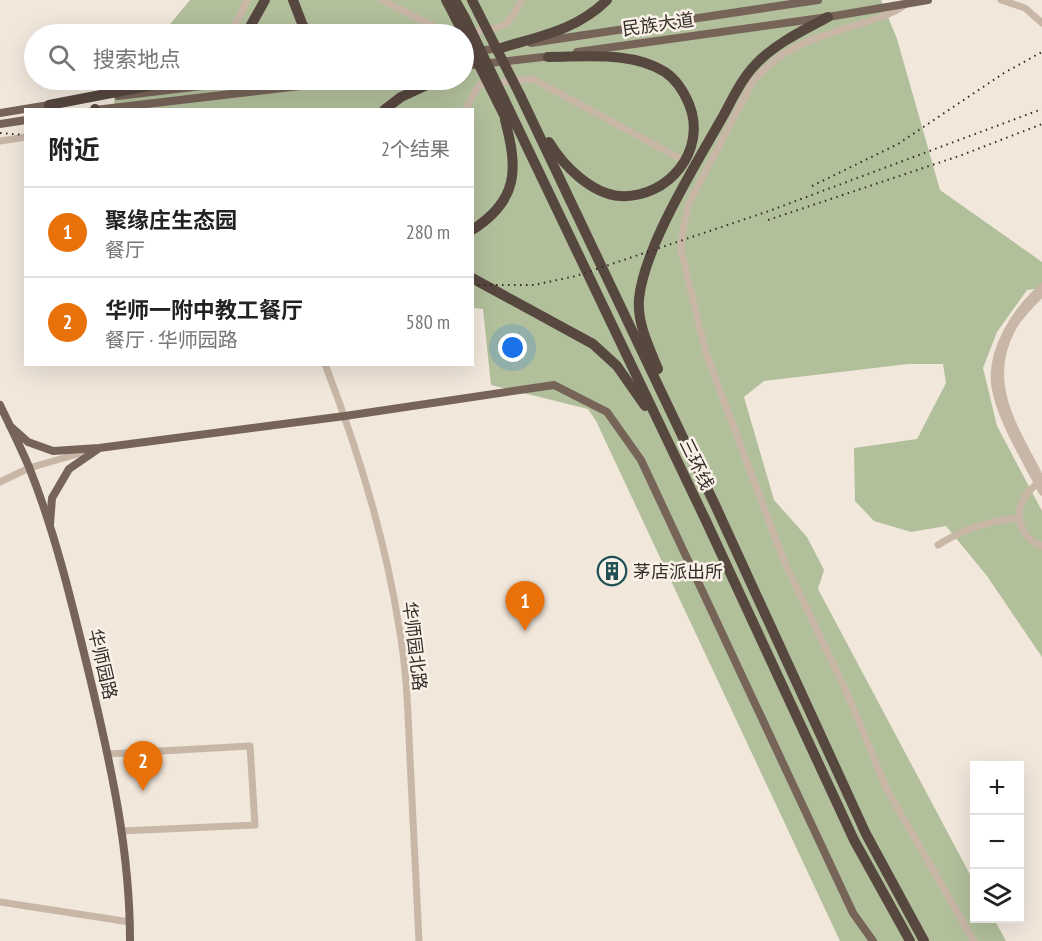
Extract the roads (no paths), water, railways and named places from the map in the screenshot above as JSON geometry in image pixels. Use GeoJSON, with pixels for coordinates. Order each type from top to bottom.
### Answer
{"type":"FeatureCollection","features":[{"type":"Feature","properties":{"kind":"highway"},"geometry":{"type":"LineString","coordinates":[[252,24],[265,0]]}},
{"type":"Feature","properties":{"kind":"highway"},"geometry":{"type":"LineString","coordinates":[[293,0],[302,24]]}},
{"type":"Feature","properties":{"kind":"highway"},"geometry":{"type":"LineString","coordinates":[[446,0],[460,19]]}},
{"type":"Feature","properties":{"kind":"highway","name":"三环线"},"geometry":{"type":"LineString","coordinates":[[455,0],[463,24]]}},
{"type":"Feature","properties":{"kind":"highway","name":"三环线"},"geometry":{"type":"LineString","coordinates":[[472,0],[520,95],[716,507],[866,834],[924,941]]}},
{"type":"Feature","properties":{"kind":"highway"},"geometry":{"type":"LineString","coordinates":[[476,0],[479,14]]}},
{"type":"Feature","properties":{"kind":"highway"},"geometry":{"type":"LineString","coordinates":[[501,48],[569,27],[593,14],[607,0]]}},
{"type":"Feature","properties":{"kind":"highway"},"geometry":{"type":"LineString","coordinates":[[716,507],[647,343],[640,317],[639,300],[644,276],[657,240],[676,203],[715,130],[754,65],[775,48],[828,17]]}},
{"type":"Feature","properties":{"kind":"highway","name":"三环线"},"geometry":{"type":"LineString","coordinates":[[474,47],[766,649],[854,840],[910,941]]}},
{"type":"Feature","properties":{"kind":"highway"},"geometry":{"type":"LineString","coordinates":[[520,95],[556,153],[582,179],[598,189],[619,196],[644,194],[668,182],[683,164],[694,139],[695,117],[685,93],[665,73],[643,63],[621,58],[548,57]]}},
{"type":"Feature","properties":{"kind":"highway"},"geometry":{"type":"LineString","coordinates":[[49,105],[113,90]]}},
{"type":"Feature","properties":{"kind":"highway"},"geometry":{"type":"LineString","coordinates":[[387,108],[401,97],[416,90]]}},
{"type":"Feature","properties":{"kind":"highway"},"geometry":{"type":"LineString","coordinates":[[474,229],[489,219],[502,206],[512,182],[512,147],[501,100]]}},
{"type":"Feature","properties":{"kind":"highway"},"geometry":{"type":"LineString","coordinates":[[503,114],[568,244],[748,624],[766,649]]}},
{"type":"Feature","properties":{"kind":"highway"},"geometry":{"type":"LineString","coordinates":[[474,279],[593,344],[617,366],[648,412]]}},
{"type":"Feature","properties":{"kind":"main road","name":"民族大道"},"geometry":{"type":"LineString","coordinates":[[474,52],[818,0]]}},
{"type":"Feature","properties":{"kind":"main road","name":"民族大道"},"geometry":{"type":"LineString","coordinates":[[474,66],[828,17],[928,0]]}},
{"type":"Feature","properties":{"kind":"main road"},"geometry":{"type":"LineString","coordinates":[[28,108],[171,90]]}},
{"type":"Feature","properties":{"kind":"main road"},"geometry":{"type":"LineString","coordinates":[[112,108],[266,90]]}},
{"type":"Feature","properties":{"kind":"main road"},"geometry":{"type":"LineString","coordinates":[[0,112],[24,109]]}},
{"type":"Feature","properties":{"kind":"main road"},"geometry":{"type":"LineString","coordinates":[[0,124],[24,120]]}},
{"type":"Feature","properties":{"kind":"main road"},"geometry":{"type":"LineString","coordinates":[[10,426],[28,442],[53,451],[99,448],[345,416],[554,385],[607,412],[641,460],[853,913],[873,941]]}},
{"type":"Feature","properties":{"kind":"main road","name":"华师园路"},"geometry":{"type":"LineString","coordinates":[[0,405],[29,468],[50,527],[76,622],[108,754],[130,895],[130,941]]}},
{"type":"Feature","properties":{"kind":"main road"},"geometry":{"type":"LineString","coordinates":[[50,527],[52,498],[69,470],[99,448]]}},
{"type":"Feature","properties":{"kind":"street"},"geometry":{"type":"LineString","coordinates":[[235,24],[247,0]]}},
{"type":"Feature","properties":{"kind":"street"},"geometry":{"type":"LineString","coordinates":[[382,0],[429,24]]}},
{"type":"Feature","properties":{"kind":"street"},"geometry":{"type":"LineString","coordinates":[[474,30],[501,26],[511,18],[521,0]]}},
{"type":"Feature","properties":{"kind":"street"},"geometry":{"type":"LineString","coordinates":[[1001,0],[1024,8],[1042,23]]}},
{"type":"Feature","properties":{"kind":"street"},"geometry":{"type":"LineString","coordinates":[[907,4],[892,14],[816,36],[779,56],[763,70],[752,83],[703,170],[689,203],[681,245],[706,353],[784,561],[848,695],[887,790],[974,941]]}},
{"type":"Feature","properties":{"kind":"street"},"geometry":{"type":"LineString","coordinates":[[466,108],[479,85],[533,79],[681,159]]}},
{"type":"Feature","properties":{"kind":"street"},"geometry":{"type":"LineString","coordinates":[[0,141],[24,137]]}},
{"type":"Feature","properties":{"kind":"street"},"geometry":{"type":"LineString","coordinates":[[1041,482],[1000,405],[995,386],[995,364],[1008,326],[1042,287]]}},
{"type":"Feature","properties":{"kind":"street"},"geometry":{"type":"LineString","coordinates":[[1042,293],[1013,329],[1000,365],[1000,385],[1004,403],[1041,482],[1042,492]]}},
{"type":"Feature","properties":{"kind":"street","name":"华师园北路"},"geometry":{"type":"LineString","coordinates":[[326,366],[345,416],[375,511],[389,566],[400,630],[407,700],[419,941]]}},
{"type":"Feature","properties":{"kind":"street"},"geometry":{"type":"LineString","coordinates":[[0,482],[29,468],[99,448]]}},
{"type":"Feature","properties":{"kind":"street"},"geometry":{"type":"LineString","coordinates":[[1041,482],[1028,491],[1022,502],[1018,518],[1024,532],[1042,546]]}},
{"type":"Feature","properties":{"kind":"street"},"geometry":{"type":"LineString","coordinates":[[938,545],[978,525],[1018,518]]}},
{"type":"Feature","properties":{"kind":"street"},"geometry":{"type":"LineString","coordinates":[[108,754],[250,746],[255,825],[121,831]]}},
{"type":"Feature","properties":{"kind":"street"},"geometry":{"type":"LineString","coordinates":[[0,902],[130,922]]}},
{"type":"Feature","properties":{"kind":"railway"},"geometry":{"type":"LineString","coordinates":[[812,186],[898,144],[1004,73],[1042,52]]}},
{"type":"Feature","properties":{"kind":"railway"},"geometry":{"type":"LineString","coordinates":[[474,285],[534,285],[576,276],[769,211],[1042,109]]}},
{"type":"Feature","properties":{"kind":"railway"},"geometry":{"type":"LineString","coordinates":[[768,220],[962,155],[1042,124]]}},
{"type":"Feature","properties":{"kind":"railway"},"geometry":{"type":"LineString","coordinates":[[0,133],[24,135]]}},
{"type":"Feature","properties":{"kind":"place","name":"茅店派出所"},"geometry":{"type":"Point","coordinates":[612,571]}},
{"type":"Feature","properties":{"kind":"place","name":"聚缘庄生态园"},"geometry":{"type":"Point","coordinates":[525,631]}},
{"type":"Feature","properties":{"kind":"place","name":"华师一附中教工餐厅"},"geometry":{"type":"Point","coordinates":[143,791]}}]}
